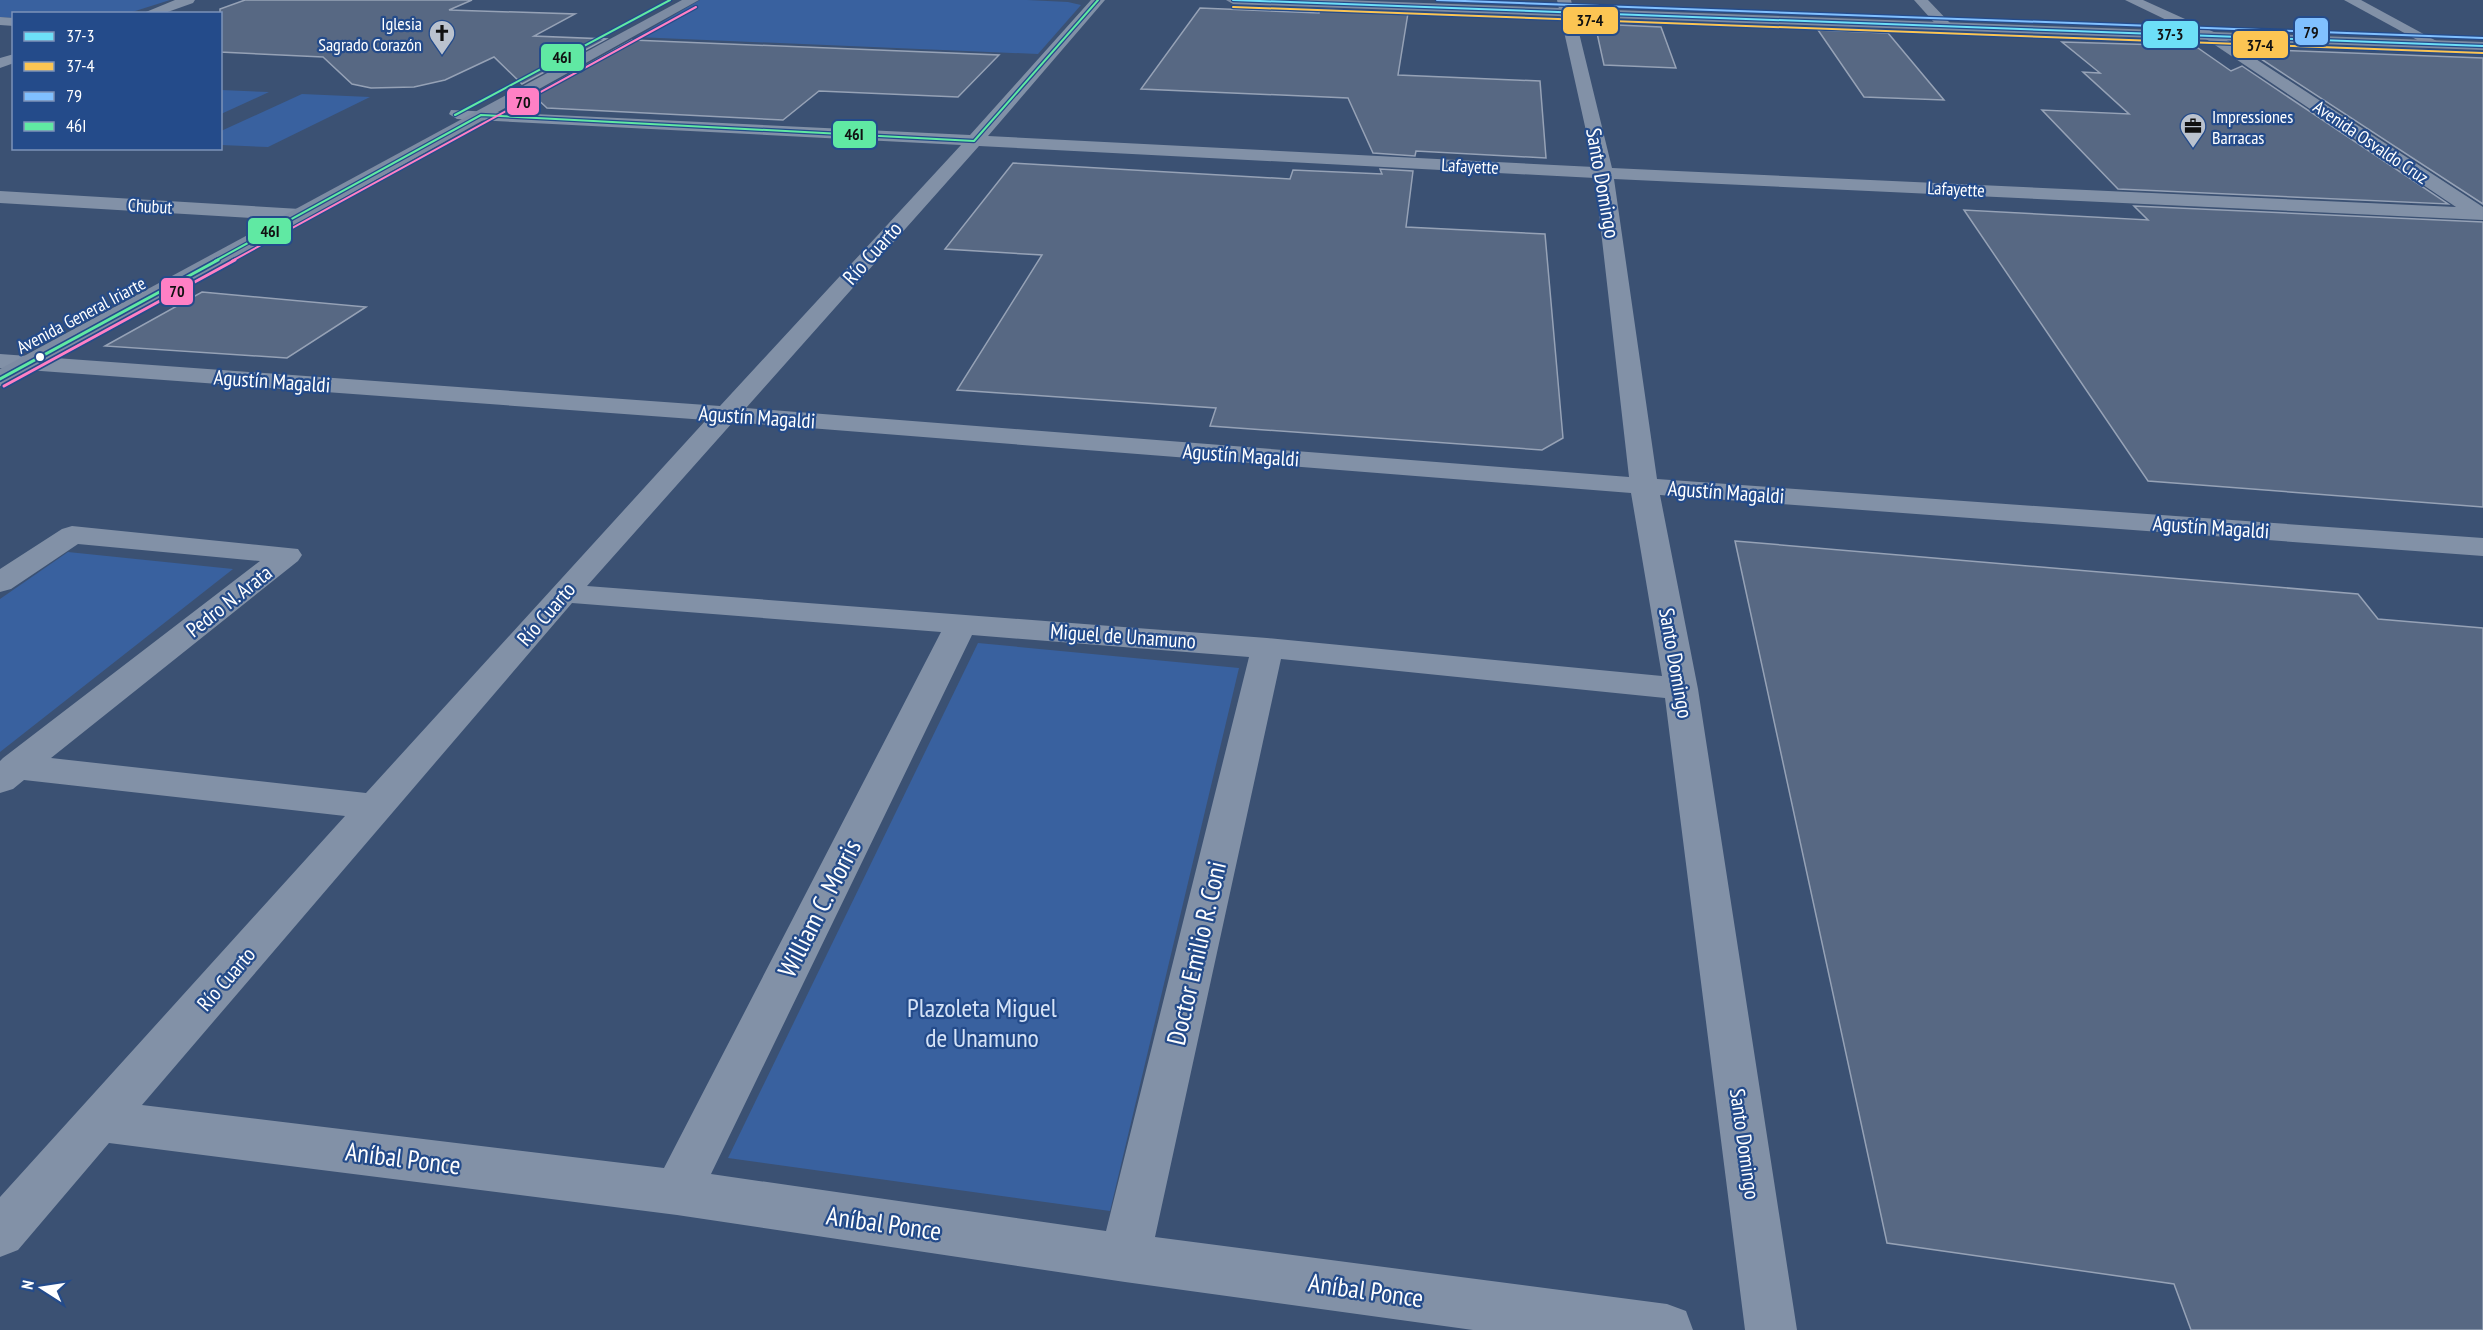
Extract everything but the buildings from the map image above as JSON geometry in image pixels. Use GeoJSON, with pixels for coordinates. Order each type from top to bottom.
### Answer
{"type":"FeatureCollection","features":[{"type":"Feature","properties":{"kind":"main road","name":"Avenida General Iriarte"},"geometry":{"type":"LineString","coordinates":[[49,332],[670,0]]}},
{"type":"Feature","properties":{"kind":"main road","name":"Avenida General Iriarte"},"geometry":{"type":"LineString","coordinates":[[0,379],[12,357],[300,215],[692,0]]}},
{"type":"Feature","properties":{"kind":"main road"},"geometry":{"type":"LineString","coordinates":[[1233,0],[1565,6],[1945,26],[2483,46]]}},
{"type":"Feature","properties":{"kind":"street"},"geometry":{"type":"LineString","coordinates":[[153,12],[188,0]]}},
{"type":"Feature","properties":{"kind":"street","name":"Río Cuarto"},"geometry":{"type":"LineString","coordinates":[[0,1233],[378,807],[564,593],[974,141],[1098,0]]}},
{"type":"Feature","properties":{"kind":"street"},"geometry":{"type":"LineString","coordinates":[[1921,0],[1945,26]]}},
{"type":"Feature","properties":{"kind":"street","name":"Avenida Osvaldo Cruz"},"geometry":{"type":"LineString","coordinates":[[2132,0],[2211,36],[2482,215]]}},
{"type":"Feature","properties":{"kind":"street"},"geometry":{"type":"LineString","coordinates":[[2351,0],[2435,44]]}},
{"type":"Feature","properties":{"kind":"street","name":"Santo Domingo"},"geometry":{"type":"LineString","coordinates":[[1565,6],[1604,173],[1644,486],[1681,689],[1771,1330]]}},
{"type":"Feature","properties":{"kind":"street","name":"Lafayette"},"geometry":{"type":"LineString","coordinates":[[457,114],[2482,215]]}},
{"type":"Feature","properties":{"kind":"street","name":"Chubut"},"geometry":{"type":"LineString","coordinates":[[0,197],[300,215]]}},
{"type":"Feature","properties":{"kind":"street","name":"Agustín Magaldi"},"geometry":{"type":"LineString","coordinates":[[12,357],[1644,486],[2483,547]]}},
{"type":"Feature","properties":{"kind":"street","name":"Pedro N. Arata"},"geometry":{"type":"LineString","coordinates":[[0,583],[72,535],[287,555],[8,774]]}},
{"type":"Feature","properties":{"kind":"street","name":"Miguel de Unamuno"},"geometry":{"type":"LineString","coordinates":[[564,593],[1267,648],[1681,689]]}},
{"type":"Feature","properties":{"kind":"street","name":"William C. Morris"},"geometry":{"type":"LineString","coordinates":[[677,1192],[961,624]]}},
{"type":"Feature","properties":{"kind":"street","name":"Doctor Emilio R. Coni"},"geometry":{"type":"LineString","coordinates":[[1125,1258],[1267,648]]}},
{"type":"Feature","properties":{"kind":"street","name":"Pedro N. Arata"},"geometry":{"type":"LineString","coordinates":[[8,774],[378,807]]}},
{"type":"Feature","properties":{"kind":"street","name":"Aníbal Ponce"},"geometry":{"type":"LineString","coordinates":[[101,1121],[677,1192],[1125,1258],[1667,1330]]}},
{"type":"Feature","properties":{"kind":"green space"},"geometry":{"type":"Polygon","coordinates":[[[0,0],[170,0],[132,12],[12,12],[12,18],[0,17],[0,0]]]}},
{"type":"Feature","properties":{"kind":"green space"},"geometry":{"type":"Polygon","coordinates":[[[700,0],[1027,0],[1081,5],[1038,54],[636,37],[700,0]]]}},
{"type":"Feature","properties":{"kind":"green space"},"geometry":{"type":"Polygon","coordinates":[[[222,90],[269,92],[222,114],[222,90]]]}},
{"type":"Feature","properties":{"kind":"green space"},"geometry":{"type":"Polygon","coordinates":[[[302,94],[370,97],[268,147],[222,145],[222,131],[302,94]]]}},
{"type":"Feature","properties":{"kind":"green space"},"geometry":{"type":"Polygon","coordinates":[[[68,552],[233,569],[0,752],[0,599],[68,552]]]}},
{"type":"Feature","properties":{"kind":"green space","name":"Plazoleta Miguel de Unamuno"},"geometry":{"type":"Polygon","coordinates":[[[978,643],[1239,668],[1110,1211],[728,1158],[978,643]]]}},
{"type":"Feature","properties":{"kind":"transit line","name":"46I"},"geometry":{"type":"LineString","coordinates":[[455,115],[670,0]]}},
{"type":"Feature","properties":{"kind":"transit line","name":"46I"},"geometry":{"type":"LineString","coordinates":[[0,379],[481,115],[974,141],[1098,0]]}},
{"type":"Feature","properties":{"kind":"transit line","name":"37-3"},"geometry":{"type":"LineString","coordinates":[[1233,0],[2483,46]]}},
{"type":"Feature","properties":{"kind":"transit line","name":"79"},"geometry":{"type":"LineString","coordinates":[[1437,0],[2483,38]]}},
{"type":"Feature","properties":{"kind":"transit line","name":"70"},"geometry":{"type":"LineString","coordinates":[[4,386],[696,7]]}},
{"type":"Feature","properties":{"kind":"transit line","name":"37-4"},"geometry":{"type":"LineString","coordinates":[[1233,7],[2483,53]]}},
{"type":"Feature","properties":{"kind":"place","name":"Iglesia Sagrado Corazón"},"geometry":{"type":"Point","coordinates":[442,56]}},
{"type":"Feature","properties":{"kind":"place","name":"Impressiones Barracas"},"geometry":{"type":"Point","coordinates":[2193,149]}}]}
